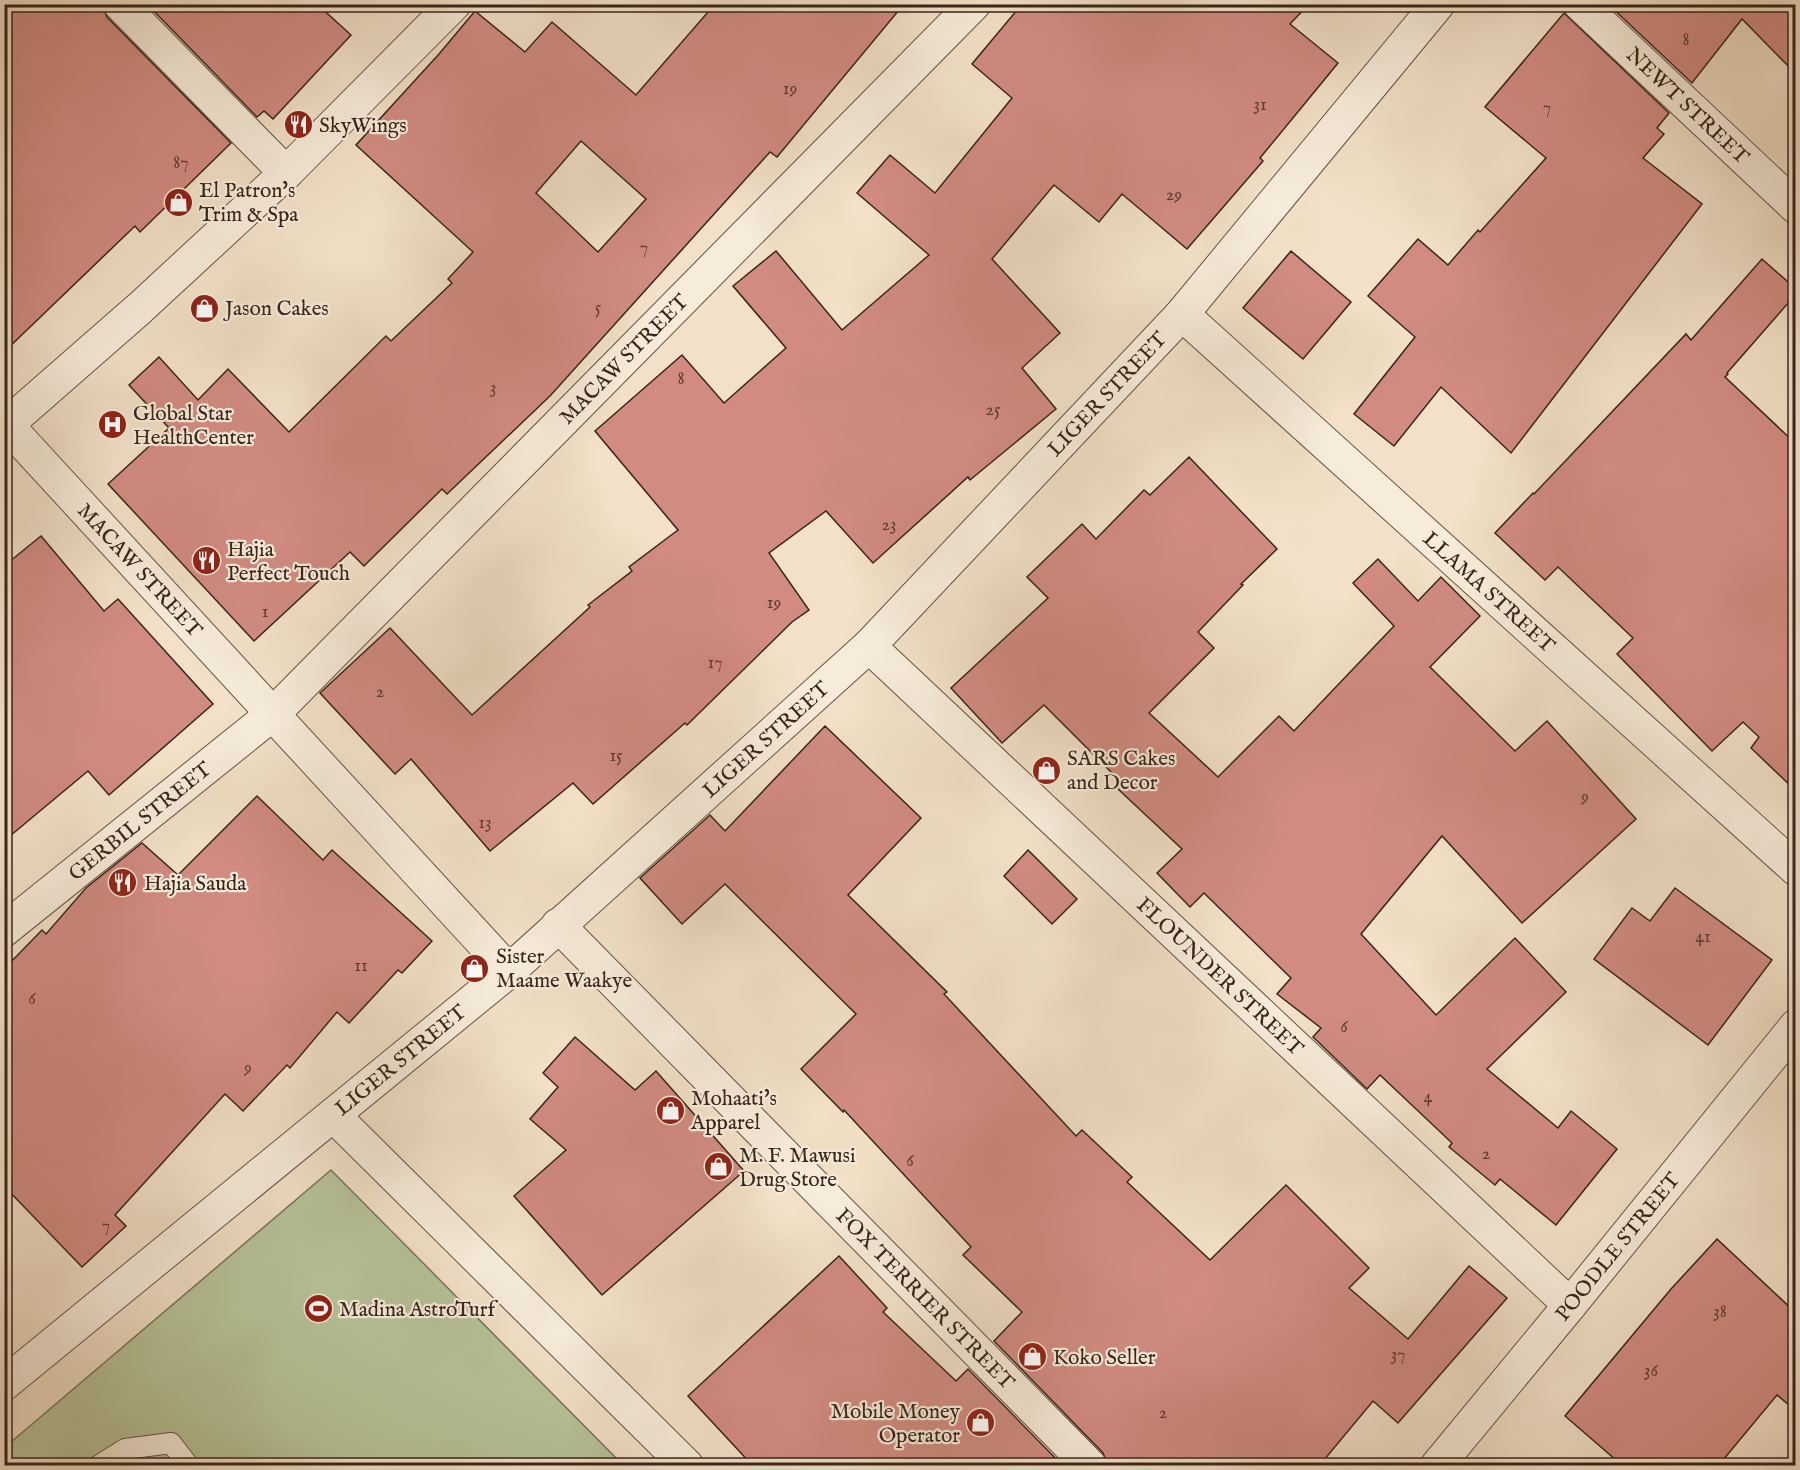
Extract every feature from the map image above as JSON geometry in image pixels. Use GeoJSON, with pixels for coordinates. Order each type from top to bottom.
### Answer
{"type":"FeatureCollection","features":[{"type":"Feature","properties":{"kind":"street"},"geometry":{"type":"LineString","coordinates":[[120,4],[286,173]]}},
{"type":"Feature","properties":{"kind":"street"},"geometry":{"type":"LineString","coordinates":[[5,424],[140,308],[286,173],[454,4]]}},
{"type":"Feature","properties":{"kind":"street","name":"MACAW STREET"},"geometry":{"type":"LineString","coordinates":[[274,713],[974,4]]}},
{"type":"Feature","properties":{"kind":"street","name":"LIGER STREET"},"geometry":{"type":"LineString","coordinates":[[4,1384],[508,971],[869,645],[1182,314],[1438,4]]}},
{"type":"Feature","properties":{"kind":"street","name":"NEWT STREET"},"geometry":{"type":"LineString","coordinates":[[1580,4],[1796,207]]}},
{"type":"Feature","properties":{"kind":"street","name":"LLAMA STREET"},"geometry":{"type":"LineString","coordinates":[[1182,314],[1796,869]]}},
{"type":"Feature","properties":{"kind":"street","name":"MACAW STREET"},"geometry":{"type":"LineString","coordinates":[[5,424],[274,713],[508,971]]}},
{"type":"Feature","properties":{"kind":"street","name":"FLOUNDER STREET"},"geometry":{"type":"LineString","coordinates":[[869,645],[1570,1305]]}},
{"type":"Feature","properties":{"kind":"street","name":"GERBIL STREET"},"geometry":{"type":"LineString","coordinates":[[4,930],[274,713]]}},
{"type":"Feature","properties":{"kind":"street","name":"FOX TERRIER STREET"},"geometry":{"type":"LineString","coordinates":[[558,925],[1090,1466]]}},
{"type":"Feature","properties":{"kind":"street","name":"POODLE STREET"},"geometry":{"type":"LineString","coordinates":[[1437,1466],[1796,1026]]}},
{"type":"Feature","properties":{"kind":"street"},"geometry":{"type":"LineString","coordinates":[[333,1115],[687,1466]]}},
{"type":"Feature","properties":{"kind":"lane"},"geometry":{"type":"LineString","coordinates":[[98,1466],[125,1449],[171,1443],[189,1466]]}},
{"type":"Feature","properties":{"kind":"green space","name":"Madina AstroTurf"},"geometry":{"type":"Polygon","coordinates":[[[331,1170],[623,1465],[5,1466],[4,1448],[331,1170]]]}},
{"type":"Feature","properties":{"kind":"building"},"geometry":{"type":"Polygon","coordinates":[[[4,4],[102,4],[107,17],[231,143],[140,232],[135,226],[4,352],[4,4]]]}},
{"type":"Feature","properties":{"kind":"building"},"geometry":{"type":"Polygon","coordinates":[[[147,4],[317,4],[351,35],[273,119],[264,111],[257,117],[147,4]]]}},
{"type":"Feature","properties":{"kind":"building"},"geometry":{"type":"Polygon","coordinates":[[[715,4],[904,4],[777,157],[770,152],[550,396],[447,494],[442,489],[364,566],[350,552],[254,641],[108,484],[169,428],[129,385],[159,357],[198,400],[228,369],[289,432],[386,336],[391,341],[452,283],[448,279],[473,252],[356,145],[475,11],[525,52],[552,22],[636,95],[715,4]],[[581,141],[536,193],[598,252],[646,199],[581,141]]]}},
{"type":"Feature","properties":{"kind":"building"},"geometry":{"type":"Polygon","coordinates":[[[1022,4],[1309,4],[1290,24],[1338,63],[1260,158],[1263,161],[1187,249],[1122,194],[1099,222],[1054,185],[992,259],[1060,333],[1022,368],[1056,409],[970,480],[968,477],[873,563],[826,511],[769,553],[809,610],[792,622],[687,725],[685,723],[593,804],[573,783],[490,851],[411,759],[395,774],[320,693],[390,628],[472,715],[590,607],[588,605],[632,571],[629,567],[678,530],[595,431],[682,355],[724,403],[786,348],[733,286],[776,251],[842,330],[929,255],[857,193],[890,155],[935,193],[1012,98],[972,64],[1022,4]]]}},
{"type":"Feature","properties":{"kind":"building"},"geometry":{"type":"Polygon","coordinates":[[[1608,4],[1796,4],[1796,74],[1742,19],[1692,83],[1608,4]]]}},
{"type":"Feature","properties":{"kind":"building"},"geometry":{"type":"Polygon","coordinates":[[[1564,13],[1669,113],[1657,128],[1664,134],[1643,158],[1702,204],[1511,453],[1441,387],[1394,446],[1354,414],[1415,337],[1368,296],[1418,239],[1448,265],[1546,158],[1485,107],[1564,13]]]}},
{"type":"Feature","properties":{"kind":"building"},"geometry":{"type":"Polygon","coordinates":[[[1291,251],[1351,302],[1303,359],[1243,308],[1291,251]]]}},
{"type":"Feature","properties":{"kind":"building"},"geometry":{"type":"Polygon","coordinates":[[[1762,259],[1796,289],[1796,294],[1725,377],[1796,444],[1796,791],[1751,748],[1759,737],[1743,722],[1712,751],[1617,654],[1633,638],[1558,567],[1545,580],[1495,533],[1686,334],[1691,340],[1762,259]]]}},
{"type":"Feature","properties":{"kind":"building"},"geometry":{"type":"Polygon","coordinates":[[[1189,457],[1277,549],[1241,584],[1243,585],[1198,632],[1214,648],[1149,713],[1218,777],[1279,716],[1294,731],[1394,626],[1353,583],[1378,559],[1418,601],[1441,577],[1480,616],[1430,667],[1515,751],[1547,721],[1636,819],[1522,923],[1442,836],[1361,934],[1436,1015],[1515,938],[1566,992],[1487,1069],[1558,1128],[1571,1111],[1617,1149],[1556,1225],[1500,1179],[1495,1185],[1449,1147],[1452,1143],[1380,1075],[1367,1089],[1313,1037],[1321,1028],[1277,994],[1291,978],[1204,893],[1190,907],[1157,873],[1182,849],[1118,789],[1123,784],[1044,705],[1002,743],[951,688],[1048,598],[1027,577],[1082,524],[1096,539],[1144,490],[1150,495],[1189,457]]]}},
{"type":"Feature","properties":{"kind":"building"},"geometry":{"type":"Polygon","coordinates":[[[41,536],[104,611],[118,599],[213,704],[109,795],[88,771],[4,841],[4,566],[41,536]]]}},
{"type":"Feature","properties":{"kind":"building"},"geometry":{"type":"Polygon","coordinates":[[[825,726],[921,818],[848,895],[947,992],[944,994],[1076,1136],[1082,1130],[1132,1177],[1127,1182],[1210,1260],[1286,1185],[1369,1268],[1349,1288],[1408,1339],[1469,1266],[1507,1298],[1398,1423],[1373,1401],[1319,1466],[1108,1466],[1103,1453],[994,1341],[1022,1312],[963,1255],[971,1247],[844,1110],[843,1112],[801,1069],[856,1014],[725,884],[682,924],[640,878],[710,815],[725,831],[825,726]]]}},
{"type":"Feature","properties":{"kind":"building"},"geometry":{"type":"Polygon","coordinates":[[[257,796],[323,860],[332,850],[432,941],[402,973],[398,970],[349,1023],[337,1012],[290,1068],[287,1065],[243,1111],[225,1094],[115,1215],[126,1226],[82,1267],[4,1186],[4,969],[42,930],[46,934],[86,888],[142,843],[178,875],[257,796]]]}},
{"type":"Feature","properties":{"kind":"building"},"geometry":{"type":"Polygon","coordinates":[[[1028,850],[1077,899],[1052,924],[1004,876],[1028,850]]]}},
{"type":"Feature","properties":{"kind":"building"},"geometry":{"type":"Polygon","coordinates":[[[1675,888],[1772,960],[1708,1045],[1594,959],[1632,908],[1650,921],[1675,888]]]}},
{"type":"Feature","properties":{"kind":"building"},"geometry":{"type":"Polygon","coordinates":[[[575,1037],[635,1090],[656,1071],[744,1171],[602,1295],[514,1196],[566,1150],[530,1119],[558,1087],[543,1073],[575,1037]]]}},
{"type":"Feature","properties":{"kind":"building"},"geometry":{"type":"Polygon","coordinates":[[[1717,1239],[1796,1313],[1796,1411],[1777,1395],[1718,1466],[1623,1466],[1565,1416],[1671,1289],[1717,1239]]]}},
{"type":"Feature","properties":{"kind":"building"},"geometry":{"type":"Polygon","coordinates":[[[839,1256],[887,1308],[883,1312],[956,1381],[968,1369],[1063,1466],[753,1466],[688,1396],[839,1256]]]}},
{"type":"Feature","properties":{"kind":"place","name":"SkyWings"},"geometry":{"type":"Point","coordinates":[298,125]}},
{"type":"Feature","properties":{"kind":"place","name":"El Patron's Trim & Spa"},"geometry":{"type":"Point","coordinates":[178,202]}},
{"type":"Feature","properties":{"kind":"place","name":"Jason Cakes"},"geometry":{"type":"Point","coordinates":[204,308]}},
{"type":"Feature","properties":{"kind":"place","name":"Global Star HealthCenter"},"geometry":{"type":"Point","coordinates":[112,425]}},
{"type":"Feature","properties":{"kind":"place","name":"Hajia Perfect Touch"},"geometry":{"type":"Point","coordinates":[206,561]}},
{"type":"Feature","properties":{"kind":"place","name":"SARS Cakes and Decor"},"geometry":{"type":"Point","coordinates":[1046,770]}},
{"type":"Feature","properties":{"kind":"place","name":"Hajia Sauda"},"geometry":{"type":"Point","coordinates":[123,883]}},
{"type":"Feature","properties":{"kind":"place","name":"Sister Maame Waakye"},"geometry":{"type":"Point","coordinates":[475,968]}},
{"type":"Feature","properties":{"kind":"place","name":"Mohaati's Apparel"},"geometry":{"type":"Point","coordinates":[670,1110]}},
{"type":"Feature","properties":{"kind":"place","name":"M. F. Mawusi Drug Store"},"geometry":{"type":"Point","coordinates":[718,1167]}},
{"type":"Feature","properties":{"kind":"place","name":"Madina AstroTurf"},"geometry":{"type":"Point","coordinates":[318,1309]}},
{"type":"Feature","properties":{"kind":"place","name":"Koko Seller"},"geometry":{"type":"Point","coordinates":[1032,1357]}},
{"type":"Feature","properties":{"kind":"place","name":"Mobile Money Operator"},"geometry":{"type":"Point","coordinates":[981,1423]}}]}
